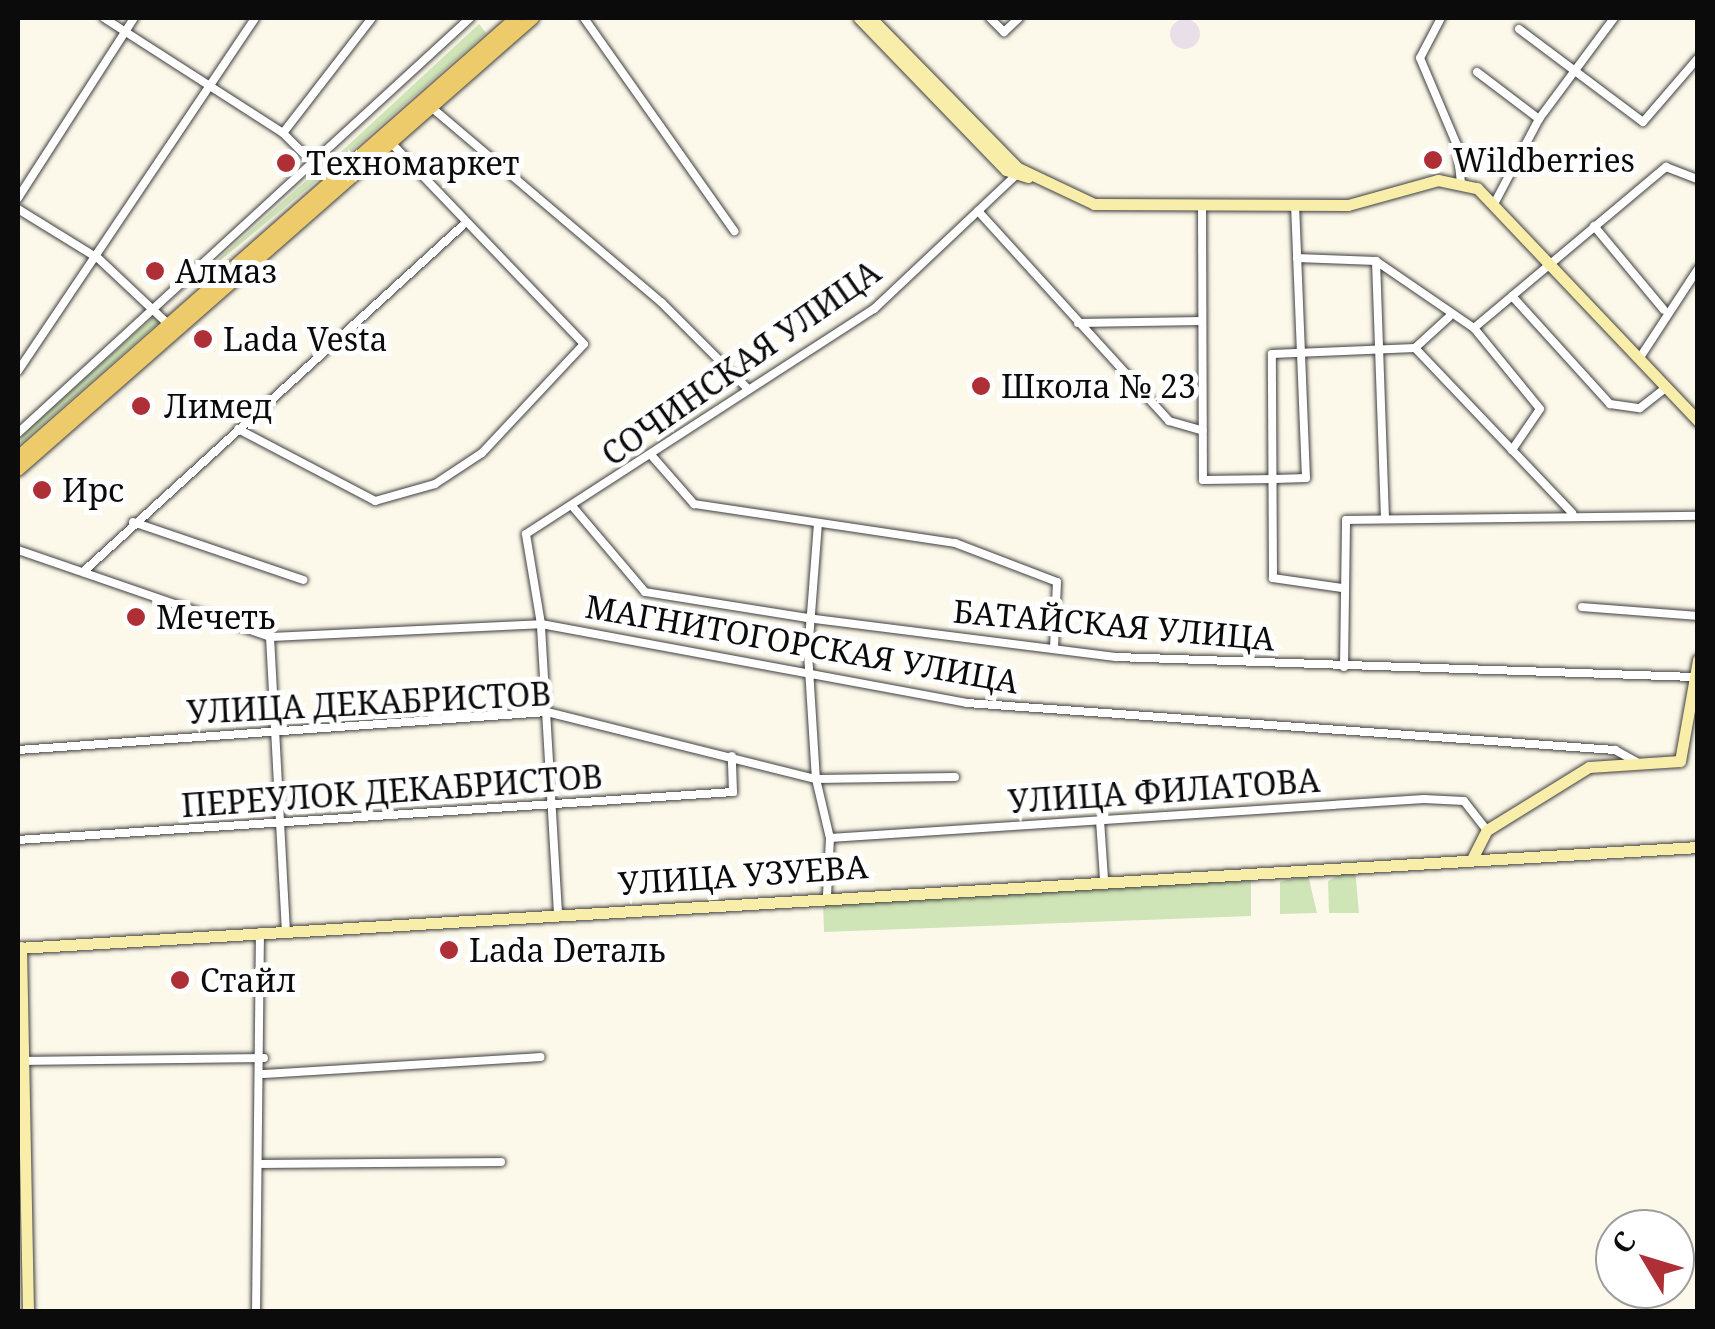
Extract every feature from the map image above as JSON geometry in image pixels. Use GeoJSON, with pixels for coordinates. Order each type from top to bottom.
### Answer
{"type":"FeatureCollection","features":[{"type":"Feature","properties":{"kind":"main road"},"geometry":{"type":"LineString","coordinates":[[18,470],[319,204],[516,18]]}},
{"type":"Feature","properties":{"kind":"main road"},"geometry":{"type":"LineString","coordinates":[[18,457],[334,180],[431,106],[533,18]]}},
{"type":"Feature","properties":{"kind":"street"},"geometry":{"type":"LineString","coordinates":[[104,18],[283,133],[318,160],[334,180],[319,204]]}},
{"type":"Feature","properties":{"kind":"street"},"geometry":{"type":"LineString","coordinates":[[18,198],[134,18]]}},
{"type":"Feature","properties":{"kind":"street"},"geometry":{"type":"LineString","coordinates":[[18,372],[99,259],[255,18]]}},
{"type":"Feature","properties":{"kind":"street"},"geometry":{"type":"LineString","coordinates":[[283,133],[372,18]]}},
{"type":"Feature","properties":{"kind":"street"},"geometry":{"type":"LineString","coordinates":[[18,433],[470,18]]}},
{"type":"Feature","properties":{"kind":"street"},"geometry":{"type":"LineString","coordinates":[[584,18],[734,231]]}},
{"type":"Feature","properties":{"kind":"street"},"geometry":{"type":"LineString","coordinates":[[860,18],[1016,176],[1032,178],[1104,206],[1295,206],[1461,183],[1494,204],[1698,421]]}},
{"type":"Feature","properties":{"kind":"street"},"geometry":{"type":"LineString","coordinates":[[871,18],[1032,178]]}},
{"type":"Feature","properties":{"kind":"street"},"geometry":{"type":"LineString","coordinates":[[990,18],[1004,32],[1019,18]]}},
{"type":"Feature","properties":{"kind":"street"},"geometry":{"type":"LineString","coordinates":[[1441,18],[1420,58],[1457,145],[1461,183]]}},
{"type":"Feature","properties":{"kind":"street"},"geometry":{"type":"LineString","coordinates":[[1494,204],[1539,119],[1614,18]]}},
{"type":"Feature","properties":{"kind":"street"},"geometry":{"type":"LineString","coordinates":[[1519,29],[1644,122],[1698,58]]}},
{"type":"Feature","properties":{"kind":"street"},"geometry":{"type":"LineString","coordinates":[[1477,72],[1539,119]]}},
{"type":"Feature","properties":{"kind":"street"},"geometry":{"type":"LineString","coordinates":[[431,106],[662,303],[748,390]]}},
{"type":"Feature","properties":{"kind":"street"},"geometry":{"type":"LineString","coordinates":[[238,429],[375,502],[435,484],[482,453],[584,344],[482,232],[462,226],[387,139]]}},
{"type":"Feature","properties":{"kind":"street"},"geometry":{"type":"LineString","coordinates":[[1474,328],[1548,262],[1666,167],[1698,179]]}},
{"type":"Feature","properties":{"kind":"street","name":"СОЧИНСКАЯ УЛИЦА"},"geometry":{"type":"LineString","coordinates":[[542,624],[526,534],[874,309],[1016,176]]}},
{"type":"Feature","properties":{"kind":"street"},"geometry":{"type":"LineString","coordinates":[[1202,207],[1202,480],[1306,478],[1295,206]]}},
{"type":"Feature","properties":{"kind":"street"},"geometry":{"type":"LineString","coordinates":[[18,209],[99,259],[155,305],[172,323],[160,345]]}},
{"type":"Feature","properties":{"kind":"street"},"geometry":{"type":"LineString","coordinates":[[978,210],[1168,421],[1202,431]]}},
{"type":"Feature","properties":{"kind":"street"},"geometry":{"type":"LineString","coordinates":[[83,572],[132,522],[462,226]]}},
{"type":"Feature","properties":{"kind":"street"},"geometry":{"type":"LineString","coordinates":[[1594,226],[1664,310]]}},
{"type":"Feature","properties":{"kind":"street"},"geometry":{"type":"LineString","coordinates":[[1298,258],[1376,260],[1449,316],[1474,328],[1540,409],[1512,450]]}},
{"type":"Feature","properties":{"kind":"street"},"geometry":{"type":"LineString","coordinates":[[1376,260],[1376,348],[1386,518]]}},
{"type":"Feature","properties":{"kind":"street"},"geometry":{"type":"LineString","coordinates":[[1639,360],[1664,310],[1698,269]]}},
{"type":"Feature","properties":{"kind":"street"},"geometry":{"type":"LineString","coordinates":[[1512,296],[1610,404],[1640,408],[1666,388]]}},
{"type":"Feature","properties":{"kind":"street"},"geometry":{"type":"LineString","coordinates":[[1342,588],[1274,578],[1272,354],[1414,348],[1449,316]]}},
{"type":"Feature","properties":{"kind":"street"},"geometry":{"type":"LineString","coordinates":[[1078,323],[1202,321]]}},
{"type":"Feature","properties":{"kind":"street"},"geometry":{"type":"LineString","coordinates":[[1414,348],[1572,513]]}},
{"type":"Feature","properties":{"kind":"street"},"geometry":{"type":"LineString","coordinates":[[652,456],[694,504],[955,543],[1057,582],[1054,649]]}},
{"type":"Feature","properties":{"kind":"street","name":"БАТАЙСКАЯ УЛИЦА"},"geometry":{"type":"LineString","coordinates":[[573,506],[646,592],[807,618],[1054,649],[1344,667],[1696,668]]}},
{"type":"Feature","properties":{"kind":"street"},"geometry":{"type":"LineString","coordinates":[[1344,667],[1342,588],[1346,520],[1572,513],[1698,516]]}},
{"type":"Feature","properties":{"kind":"street"},"geometry":{"type":"LineString","coordinates":[[132,522],[303,580]]}},
{"type":"Feature","properties":{"kind":"street"},"geometry":{"type":"LineString","coordinates":[[818,523],[807,618],[816,779],[830,838],[827,896]]}},
{"type":"Feature","properties":{"kind":"street","name":"МАГНИТОГОРСКАЯ УЛИЦА"},"geometry":{"type":"LineString","coordinates":[[18,550],[270,638],[542,624],[811,678],[1160,722],[1615,750],[1647,767]]}},
{"type":"Feature","properties":{"kind":"street"},"geometry":{"type":"LineString","coordinates":[[1582,607],[1698,616]]}},
{"type":"Feature","properties":{"kind":"street"},"geometry":{"type":"LineString","coordinates":[[542,624],[558,913]]}},
{"type":"Feature","properties":{"kind":"street"},"geometry":{"type":"LineString","coordinates":[[270,638],[272,731],[286,930]]}},
{"type":"Feature","properties":{"kind":"street"},"geometry":{"type":"LineString","coordinates":[[1473,857],[1486,830],[1589,767],[1647,767],[1684,753],[1696,668]]}},
{"type":"Feature","properties":{"kind":"street","name":"УЛИЦА ДЕКАБРИСТОВ"},"geometry":{"type":"LineString","coordinates":[[18,750],[547,712],[816,779],[955,777]]}},
{"type":"Feature","properties":{"kind":"street","name":"ПЕРЕУЛОК ДЕКАБРИСТОВ"},"geometry":{"type":"LineString","coordinates":[[18,840],[733,792],[732,756]]}},
{"type":"Feature","properties":{"kind":"street","name":"УЛИЦА ФИЛАТОВА"},"geometry":{"type":"LineString","coordinates":[[830,838],[1424,799],[1464,802],[1486,830]]}},
{"type":"Feature","properties":{"kind":"street"},"geometry":{"type":"LineString","coordinates":[[1100,820],[1104,879]]}},
{"type":"Feature","properties":{"kind":"street","name":"УЛИЦА УЗУЕВА"},"geometry":{"type":"LineString","coordinates":[[19,947],[1473,857],[1698,847]]}},
{"type":"Feature","properties":{"kind":"street"},"geometry":{"type":"LineString","coordinates":[[256,1312],[264,1074],[260,932]]}},
{"type":"Feature","properties":{"kind":"street"},"geometry":{"type":"LineString","coordinates":[[19,947],[22,1239],[28,1312]]}},
{"type":"Feature","properties":{"kind":"street"},"geometry":{"type":"LineString","coordinates":[[264,1074],[540,1057]]}},
{"type":"Feature","properties":{"kind":"street"},"geometry":{"type":"LineString","coordinates":[[20,1061],[264,1058]]}},
{"type":"Feature","properties":{"kind":"street"},"geometry":{"type":"LineString","coordinates":[[262,1164],[501,1162]]}},
{"type":"Feature","properties":{"kind":"shaded area"},"geometry":{"type":"Polygon","coordinates":[[[1185,19],[1196,23],[1200,34],[1196,45],[1185,49],[1174,45],[1170,34],[1174,23],[1185,19]]]}},
{"type":"Feature","properties":{"kind":"green space"},"geometry":{"type":"Polygon","coordinates":[[[479,24],[486,33],[335,165],[331,161],[479,24]]]}},
{"type":"Feature","properties":{"kind":"green space"},"geometry":{"type":"Polygon","coordinates":[[[316,172],[320,178],[169,303],[316,172]]]}},
{"type":"Feature","properties":{"kind":"green space"},"geometry":{"type":"Polygon","coordinates":[[[154,316],[159,322],[18,446],[18,438],[154,316]]]}},
{"type":"Feature","properties":{"kind":"green space"},"geometry":{"type":"Polygon","coordinates":[[[1355,868],[1359,913],[1329,913],[1328,881],[1355,868]]]}},
{"type":"Feature","properties":{"kind":"green space"},"geometry":{"type":"Polygon","coordinates":[[[1239,874],[1251,880],[1251,916],[824,932],[823,901],[1239,874]]]}},
{"type":"Feature","properties":{"kind":"green space"},"geometry":{"type":"Polygon","coordinates":[[[1308,875],[1317,913],[1280,914],[1280,882],[1308,875]]]}},
{"type":"Feature","properties":{"kind":"place","name":"Wildberries"},"geometry":{"type":"Point","coordinates":[1433,160]}},
{"type":"Feature","properties":{"kind":"place","name":"Техномаркет"},"geometry":{"type":"Point","coordinates":[286,163]}},
{"type":"Feature","properties":{"kind":"place","name":"Алмаз"},"geometry":{"type":"Point","coordinates":[155,271]}},
{"type":"Feature","properties":{"kind":"place","name":"Lada Vesta"},"geometry":{"type":"Point","coordinates":[203,339]}},
{"type":"Feature","properties":{"kind":"place","name":"Школа № 23"},"geometry":{"type":"Point","coordinates":[981,386]}},
{"type":"Feature","properties":{"kind":"place","name":"Лимед"},"geometry":{"type":"Point","coordinates":[141,406]}},
{"type":"Feature","properties":{"kind":"place","name":"Ирс"},"geometry":{"type":"Point","coordinates":[42,490]}},
{"type":"Feature","properties":{"kind":"place","name":"Мечеть"},"geometry":{"type":"Point","coordinates":[136,617]}},
{"type":"Feature","properties":{"kind":"place","name":"Lada Dеталь"},"geometry":{"type":"Point","coordinates":[449,950]}},
{"type":"Feature","properties":{"kind":"place","name":"Стайл"},"geometry":{"type":"Point","coordinates":[180,980]}}]}
